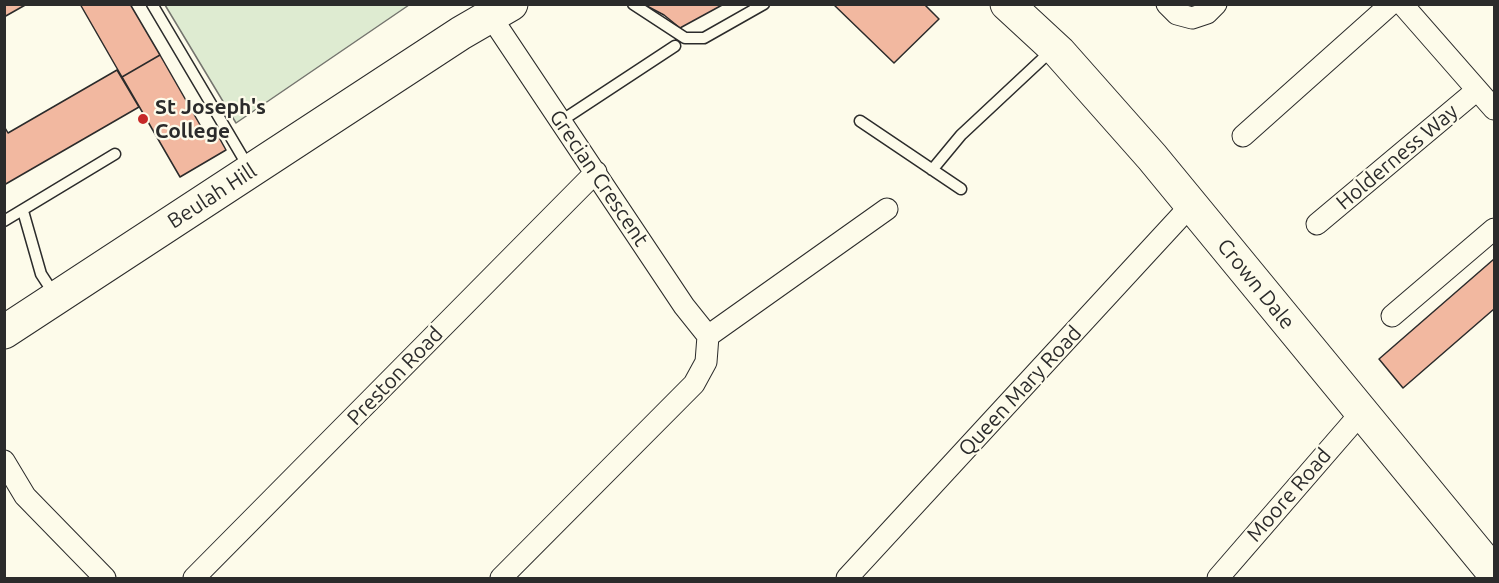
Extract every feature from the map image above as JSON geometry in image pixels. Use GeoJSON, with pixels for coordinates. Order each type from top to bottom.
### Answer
{"type":"FeatureCollection","features":[{"type":"Feature","properties":{"kind":"main road","name":"Crown Dale"},"geometry":{"type":"LineString","coordinates":[[1007,4],[1054,48],[1192,204],[1494,573]]}},
{"type":"Feature","properties":{"kind":"main road","name":"Beulah Hill"},"geometry":{"type":"LineString","coordinates":[[4,332],[461,33],[501,11]]}},
{"type":"Feature","properties":{"kind":"street"},"geometry":{"type":"LineString","coordinates":[[1167,4],[1176,15],[1192,18],[1207,13],[1216,4]]}},
{"type":"Feature","properties":{"kind":"street"},"geometry":{"type":"LineString","coordinates":[[1242,136],[1391,4]]}},
{"type":"Feature","properties":{"kind":"street","name":"Holderness Way"},"geometry":{"type":"LineString","coordinates":[[1402,4],[1494,109]]}},
{"type":"Feature","properties":{"kind":"street","name":"Grecian Crescent"},"geometry":{"type":"LineString","coordinates":[[501,11],[561,121],[684,306],[708,336]]}},
{"type":"Feature","properties":{"kind":"street","name":"Holderness Way"},"geometry":{"type":"LineString","coordinates":[[1317,224],[1477,90]]}},
{"type":"Feature","properties":{"kind":"street","name":"Preston Road"},"geometry":{"type":"LineString","coordinates":[[194,579],[596,172]]}},
{"type":"Feature","properties":{"kind":"street","name":"Queen Mary Road"},"geometry":{"type":"LineString","coordinates":[[847,579],[1192,204]]}},
{"type":"Feature","properties":{"kind":"street"},"geometry":{"type":"LineString","coordinates":[[501,579],[694,384],[706,362],[708,336],[887,209]]}},
{"type":"Feature","properties":{"kind":"street"},"geometry":{"type":"LineString","coordinates":[[1392,316],[1494,229]]}},
{"type":"Feature","properties":{"kind":"street","name":"Moore Road"},"geometry":{"type":"LineString","coordinates":[[1218,579],[1361,413]]}},
{"type":"Feature","properties":{"kind":"street"},"geometry":{"type":"LineString","coordinates":[[4,461],[25,496],[105,579]]}},
{"type":"Feature","properties":{"kind":"lane"},"geometry":{"type":"LineString","coordinates":[[152,4],[251,171]]}},
{"type":"Feature","properties":{"kind":"lane"},"geometry":{"type":"LineString","coordinates":[[633,4],[685,38],[704,38],[764,4]]}},
{"type":"Feature","properties":{"kind":"lane"},"geometry":{"type":"LineString","coordinates":[[561,121],[675,46]]}},
{"type":"Feature","properties":{"kind":"lane"},"geometry":{"type":"LineString","coordinates":[[932,170],[961,135],[1054,48]]}},
{"type":"Feature","properties":{"kind":"lane"},"geometry":{"type":"LineString","coordinates":[[860,122],[961,189]]}},
{"type":"Feature","properties":{"kind":"lane"},"geometry":{"type":"LineString","coordinates":[[4,221],[115,153]]}},
{"type":"Feature","properties":{"kind":"lane"},"geometry":{"type":"LineString","coordinates":[[23,211],[41,274],[56,297]]}},
{"type":"Feature","properties":{"kind":"green space"},"geometry":{"type":"Polygon","coordinates":[[[165,5],[409,5],[236,123],[165,5]]]}},
{"type":"Feature","properties":{"kind":"building"},"geometry":{"type":"Polygon","coordinates":[[[4,4],[27,4],[4,17],[4,4]]]}},
{"type":"Feature","properties":{"kind":"building"},"geometry":{"type":"Polygon","coordinates":[[[80,4],[130,4],[160,55],[122,77],[80,4]]]}},
{"type":"Feature","properties":{"kind":"building"},"geometry":{"type":"Polygon","coordinates":[[[643,4],[724,4],[680,28],[664,15],[643,4]]]}},
{"type":"Feature","properties":{"kind":"building"},"geometry":{"type":"Polygon","coordinates":[[[833,4],[924,4],[939,19],[894,63],[833,4]]]}},
{"type":"Feature","properties":{"kind":"building"},"geometry":{"type":"Polygon","coordinates":[[[160,55],[207,137],[216,132],[226,150],[180,177],[122,77],[160,55]]]}},
{"type":"Feature","properties":{"kind":"building"},"geometry":{"type":"Polygon","coordinates":[[[117,70],[139,107],[4,185],[4,126],[8,133],[117,70]]]}},
{"type":"Feature","properties":{"kind":"building"},"geometry":{"type":"Polygon","coordinates":[[[1494,259],[1494,309],[1403,388],[1379,359],[1494,259]]]}},
{"type":"Feature","properties":{"kind":"place","name":"St Joseph's College"},"geometry":{"type":"Point","coordinates":[143,119]}}]}
